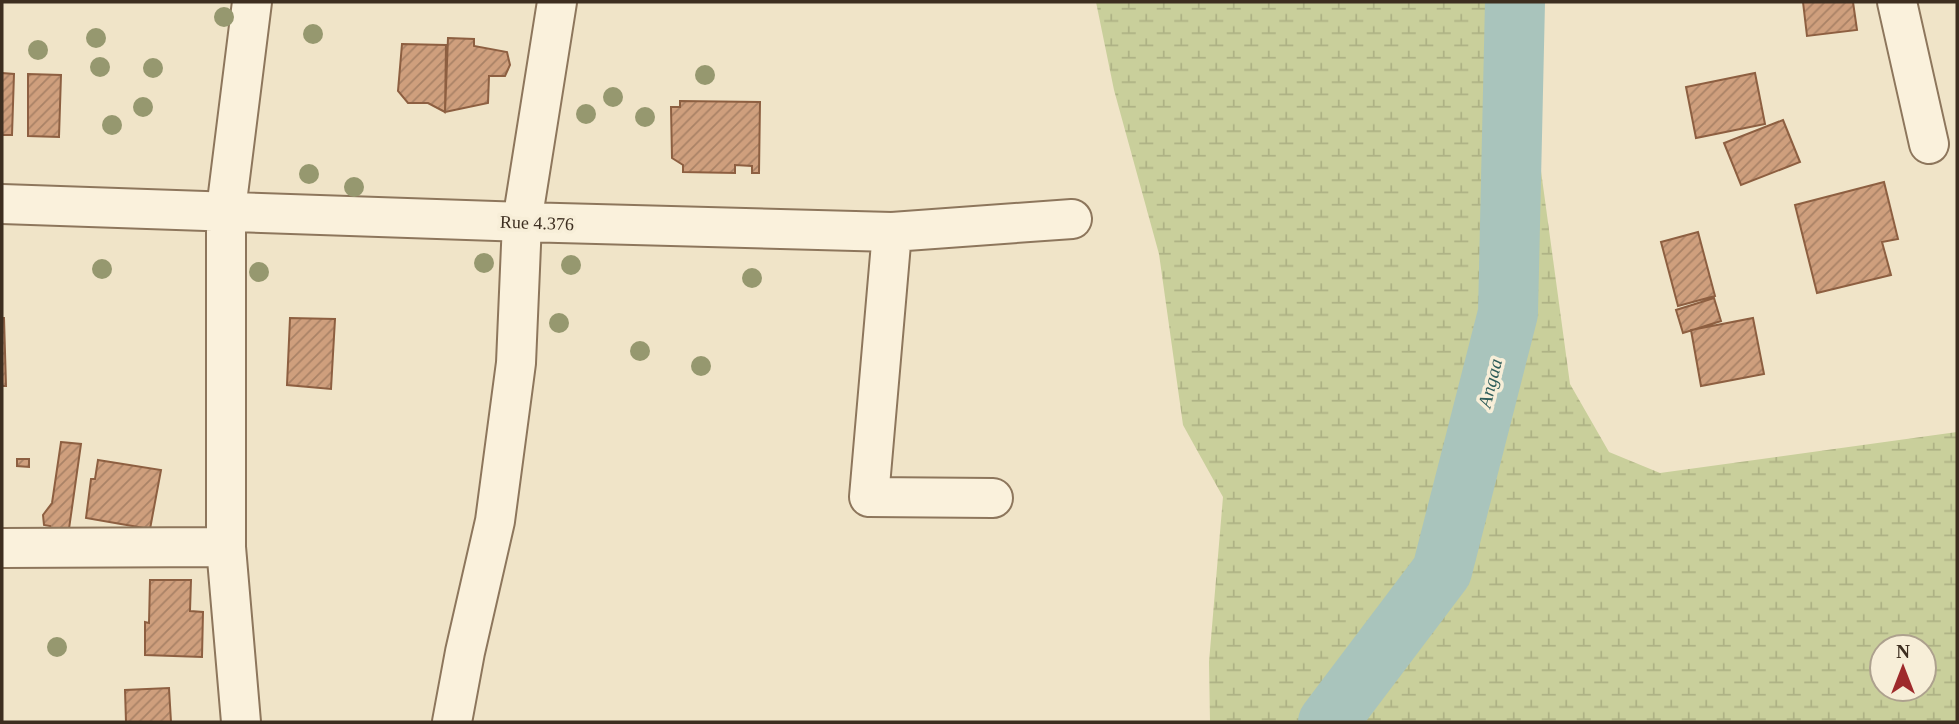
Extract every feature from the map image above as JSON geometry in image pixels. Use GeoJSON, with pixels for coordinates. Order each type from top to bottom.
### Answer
{"type":"FeatureCollection","features":[{"type":"Feature","properties":{"kind":"street"},"geometry":{"type":"LineString","coordinates":[[241,722],[226,547],[226,210],[252,2]]}},
{"type":"Feature","properties":{"kind":"street"},"geometry":{"type":"LineString","coordinates":[[452,722],[495,522],[516,363],[522,222],[557,2]]}},
{"type":"Feature","properties":{"kind":"street"},"geometry":{"type":"LineString","coordinates":[[1897,2],[1929,144]]}},
{"type":"Feature","properties":{"kind":"street","name":"Rue 4.376"},"geometry":{"type":"LineString","coordinates":[[2,204],[892,232],[1072,219]]}},
{"type":"Feature","properties":{"kind":"street"},"geometry":{"type":"LineString","coordinates":[[892,232],[869,497],[993,498]]}},
{"type":"Feature","properties":{"kind":"street"},"geometry":{"type":"LineString","coordinates":[[2,548],[226,547]]}},
{"type":"Feature","properties":{"kind":"green space"},"geometry":{"type":"Polygon","coordinates":[[[1096,2],[1518,2],[1570,384],[1609,452],[1660,473],[1957,432],[1957,722],[1210,722],[1209,662],[1223,497],[1183,425],[1159,254],[1114,90],[1096,2]]]}},
{"type":"Feature","properties":{"kind":"building"},"geometry":{"type":"Polygon","coordinates":[[[1803,2],[1853,2],[1857,30],[1807,36],[1803,2]]]}},
{"type":"Feature","properties":{"kind":"building"},"geometry":{"type":"Polygon","coordinates":[[[448,38],[474,39],[474,46],[507,52],[510,65],[505,76],[489,76],[488,103],[445,112],[448,38]]]}},
{"type":"Feature","properties":{"kind":"building"},"geometry":{"type":"Polygon","coordinates":[[[402,44],[446,45],[445,112],[428,103],[408,103],[398,91],[402,44]]]}},
{"type":"Feature","properties":{"kind":"building"},"geometry":{"type":"Polygon","coordinates":[[[2,73],[14,74],[12,135],[2,135],[2,73]]]}},
{"type":"Feature","properties":{"kind":"building"},"geometry":{"type":"Polygon","coordinates":[[[1755,73],[1765,124],[1696,138],[1686,87],[1755,73]]]}},
{"type":"Feature","properties":{"kind":"building"},"geometry":{"type":"Polygon","coordinates":[[[28,74],[61,75],[59,137],[28,136],[28,74]]]}},
{"type":"Feature","properties":{"kind":"building"},"geometry":{"type":"Polygon","coordinates":[[[680,101],[760,102],[759,173],[752,173],[752,166],[735,165],[735,173],[683,172],[683,165],[672,158],[671,107],[680,107],[680,101]]]}},
{"type":"Feature","properties":{"kind":"building"},"geometry":{"type":"Polygon","coordinates":[[[1783,120],[1800,162],[1741,185],[1724,143],[1783,120]]]}},
{"type":"Feature","properties":{"kind":"building"},"geometry":{"type":"Polygon","coordinates":[[[1884,182],[1898,239],[1882,242],[1891,275],[1817,293],[1795,205],[1884,182]]]}},
{"type":"Feature","properties":{"kind":"building"},"geometry":{"type":"Polygon","coordinates":[[[1698,232],[1715,296],[1678,306],[1661,242],[1698,232]]]}},
{"type":"Feature","properties":{"kind":"building"},"geometry":{"type":"Polygon","coordinates":[[[1714,298],[1721,321],[1683,333],[1676,310],[1714,298]]]}},
{"type":"Feature","properties":{"kind":"building"},"geometry":{"type":"Polygon","coordinates":[[[4,318],[6,386],[2,386],[4,318]]]}},
{"type":"Feature","properties":{"kind":"building"},"geometry":{"type":"Polygon","coordinates":[[[290,318],[335,319],[331,389],[287,385],[290,318]]]}},
{"type":"Feature","properties":{"kind":"building"},"geometry":{"type":"Polygon","coordinates":[[[1753,318],[1764,374],[1701,386],[1691,330],[1753,318]]]}},
{"type":"Feature","properties":{"kind":"building"},"geometry":{"type":"Polygon","coordinates":[[[61,442],[81,444],[68,536],[49,534],[50,526],[44,525],[43,515],[52,503],[61,442]]]}},
{"type":"Feature","properties":{"kind":"building"},"geometry":{"type":"Polygon","coordinates":[[[17,459],[29,459],[29,467],[17,466],[17,459]]]}},
{"type":"Feature","properties":{"kind":"building"},"geometry":{"type":"Polygon","coordinates":[[[98,460],[161,470],[150,529],[86,518],[91,479],[95,479],[98,460]]]}},
{"type":"Feature","properties":{"kind":"building"},"geometry":{"type":"Polygon","coordinates":[[[150,580],[191,580],[190,611],[203,612],[202,657],[145,655],[145,622],[149,623],[150,580]]]}},
{"type":"Feature","properties":{"kind":"building"},"geometry":{"type":"Polygon","coordinates":[[[169,688],[171,722],[126,722],[125,690],[169,688]]]}},
{"type":"Feature","properties":{"kind":"waterway","name":"Angaa"},"geometry":{"type":"LineString","coordinates":[[1328,722],[1442,571],[1508,313],[1515,2]]}}]}
